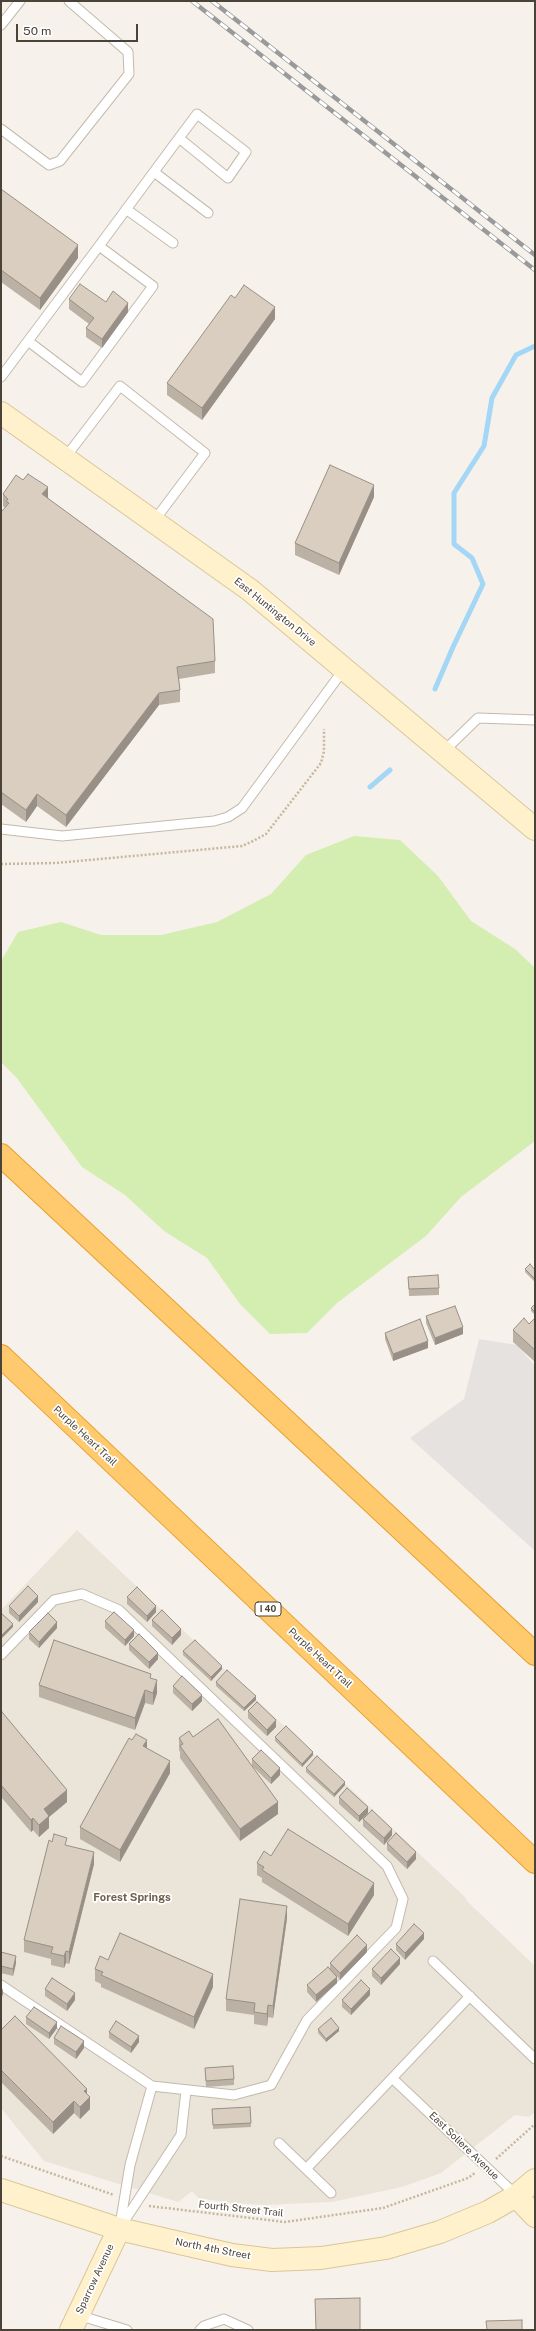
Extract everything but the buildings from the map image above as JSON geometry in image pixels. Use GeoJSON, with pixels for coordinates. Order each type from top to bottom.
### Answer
{"type":"FeatureCollection","features":[{"type":"Feature","properties":{"kind":"highway"},"geometry":{"type":"LineString","coordinates":[[1,1154],[535,1654]]}},
{"type":"Feature","properties":{"kind":"highway","name":"Purple Heart Trail"},"geometry":{"type":"LineString","coordinates":[[1,1356],[535,1862]]}},
{"type":"Feature","properties":{"kind":"street","name":"East Huntington Drive"},"geometry":{"type":"LineString","coordinates":[[1,413],[250,590],[345,668],[442,752],[535,829]]}},
{"type":"Feature","properties":{"kind":"street","name":"North 4th Street"},"geometry":{"type":"LineString","coordinates":[[1,2190],[119,2229],[232,2255],[272,2260],[321,2258],[386,2248],[440,2232],[488,2212],[516,2196],[535,2180]]}},
{"type":"Feature","properties":{"kind":"street","name":"East Soliere Avenue"},"geometry":{"type":"LineString","coordinates":[[516,2196],[535,2216]]}},
{"type":"Feature","properties":{"kind":"street","name":"Sparrow Avenue"},"geometry":{"type":"LineString","coordinates":[[75,2322],[119,2229]]}},
{"type":"Feature","properties":{"kind":"lane"},"geometry":{"type":"LineString","coordinates":[[1,25],[20,1]]}},
{"type":"Feature","properties":{"kind":"lane"},"geometry":{"type":"LineString","coordinates":[[1,129],[49,165],[60,161],[129,74],[128,52],[69,1]]}},
{"type":"Feature","properties":{"kind":"lane"},"geometry":{"type":"LineString","coordinates":[[1,377],[99,246],[126,209],[154,172],[179,138],[197,114],[246,152],[228,178],[179,138]]}},
{"type":"Feature","properties":{"kind":"lane"},"geometry":{"type":"LineString","coordinates":[[154,172],[208,213]]}},
{"type":"Feature","properties":{"kind":"lane"},"geometry":{"type":"LineString","coordinates":[[126,209],[173,243]]}},
{"type":"Feature","properties":{"kind":"lane"},"geometry":{"type":"LineString","coordinates":[[28,341],[82,382],[153,286],[99,246]]}},
{"type":"Feature","properties":{"kind":"lane"},"geometry":{"type":"LineString","coordinates":[[65,458],[120,386],[205,453],[154,521]]}},
{"type":"Feature","properties":{"kind":"lane"},"geometry":{"type":"LineString","coordinates":[[1,829],[62,836],[214,821],[228,817],[242,808],[345,668]]}},
{"type":"Feature","properties":{"kind":"lane"},"geometry":{"type":"LineString","coordinates":[[442,752],[478,718],[535,720]]}},
{"type":"Feature","properties":{"kind":"lane"},"geometry":{"type":"LineString","coordinates":[[1,1655],[54,1600],[82,1594],[119,1610],[387,1866],[403,1899],[396,1928],[307,2020],[271,2085],[234,2095],[186,2091],[152,2086],[1,1985]]}},
{"type":"Feature","properties":{"kind":"lane"},"geometry":{"type":"LineString","coordinates":[[433,1960],[535,2059]]}},
{"type":"Feature","properties":{"kind":"lane"},"geometry":{"type":"LineString","coordinates":[[306,2169],[470,1996]]}},
{"type":"Feature","properties":{"kind":"lane","name":"East Soliere Avenue"},"geometry":{"type":"LineString","coordinates":[[392,2078],[516,2196]]}},
{"type":"Feature","properties":{"kind":"lane"},"geometry":{"type":"LineString","coordinates":[[119,2229],[130,2165],[152,2086]]}},
{"type":"Feature","properties":{"kind":"lane"},"geometry":{"type":"LineString","coordinates":[[119,2229],[137,2204],[181,2135],[186,2091]]}},
{"type":"Feature","properties":{"kind":"lane"},"geometry":{"type":"LineString","coordinates":[[279,2143],[331,2193]]}},
{"type":"Feature","properties":{"kind":"lane"},"geometry":{"type":"LineString","coordinates":[[200,2330],[204,2326],[224,2319],[248,2330]]}},
{"type":"Feature","properties":{"kind":"lane"},"geometry":{"type":"LineString","coordinates":[[75,2322],[127,2330]]}},
{"type":"Feature","properties":{"kind":"path","name":"Fourth Street Trail"},"geometry":{"type":"LineString","coordinates":[[137,2204],[172,2210],[285,2222],[383,2208],[468,2178],[508,2150],[535,2124]]}},
{"type":"Feature","properties":{"kind":"path"},"geometry":{"type":"LineString","coordinates":[[1,2156],[124,2199]]}},
{"type":"Feature","properties":{"kind":"shaded area"},"geometry":{"type":"Polygon","coordinates":[[[479,1339],[517,1345],[535,1366],[535,1551],[410,1438],[464,1399],[479,1339]]]}},
{"type":"Feature","properties":{"kind":"shaded area"},"geometry":{"type":"Polygon","coordinates":[[[77,1530],[465,1897],[467,1901],[535,1966],[535,2112],[529,2117],[515,2115],[441,2173],[402,2187],[332,2202],[266,2205],[231,2203],[198,2198],[192,2191],[178,2202],[44,2161],[1,2108],[1,1610],[77,1530]]]}},
{"type":"Feature","properties":{"kind":"green space"},"geometry":{"type":"Polygon","coordinates":[[[354,836],[400,840],[438,876],[471,921],[515,949],[535,968],[535,1141],[461,1197],[426,1236],[337,1303],[307,1333],[270,1334],[240,1304],[207,1258],[164,1231],[125,1195],[82,1167],[16,1077],[1,1062],[1,961],[18,932],[61,922],[101,935],[161,935],[217,922],[271,894],[306,855],[354,836]]]}},
{"type":"Feature","properties":{"kind":"waterway"},"geometry":{"type":"LineString","coordinates":[[435,689],[483,584],[472,558],[454,544],[454,493],[484,446],[492,398],[516,355],[535,346]]}},
{"type":"Feature","properties":{"kind":"waterway"},"geometry":{"type":"LineString","coordinates":[[370,787],[390,770]]}},
{"type":"Feature","properties":{"kind":"railway"},"geometry":{"type":"LineString","coordinates":[[192,1],[535,270]]}},
{"type":"Feature","properties":{"kind":"railway"},"geometry":{"type":"LineString","coordinates":[[212,1],[535,255]]}},
{"type":"Feature","properties":{"kind":"district","name":"Forest Springs"},"geometry":{"type":"Point","coordinates":[132,1898]}}]}
